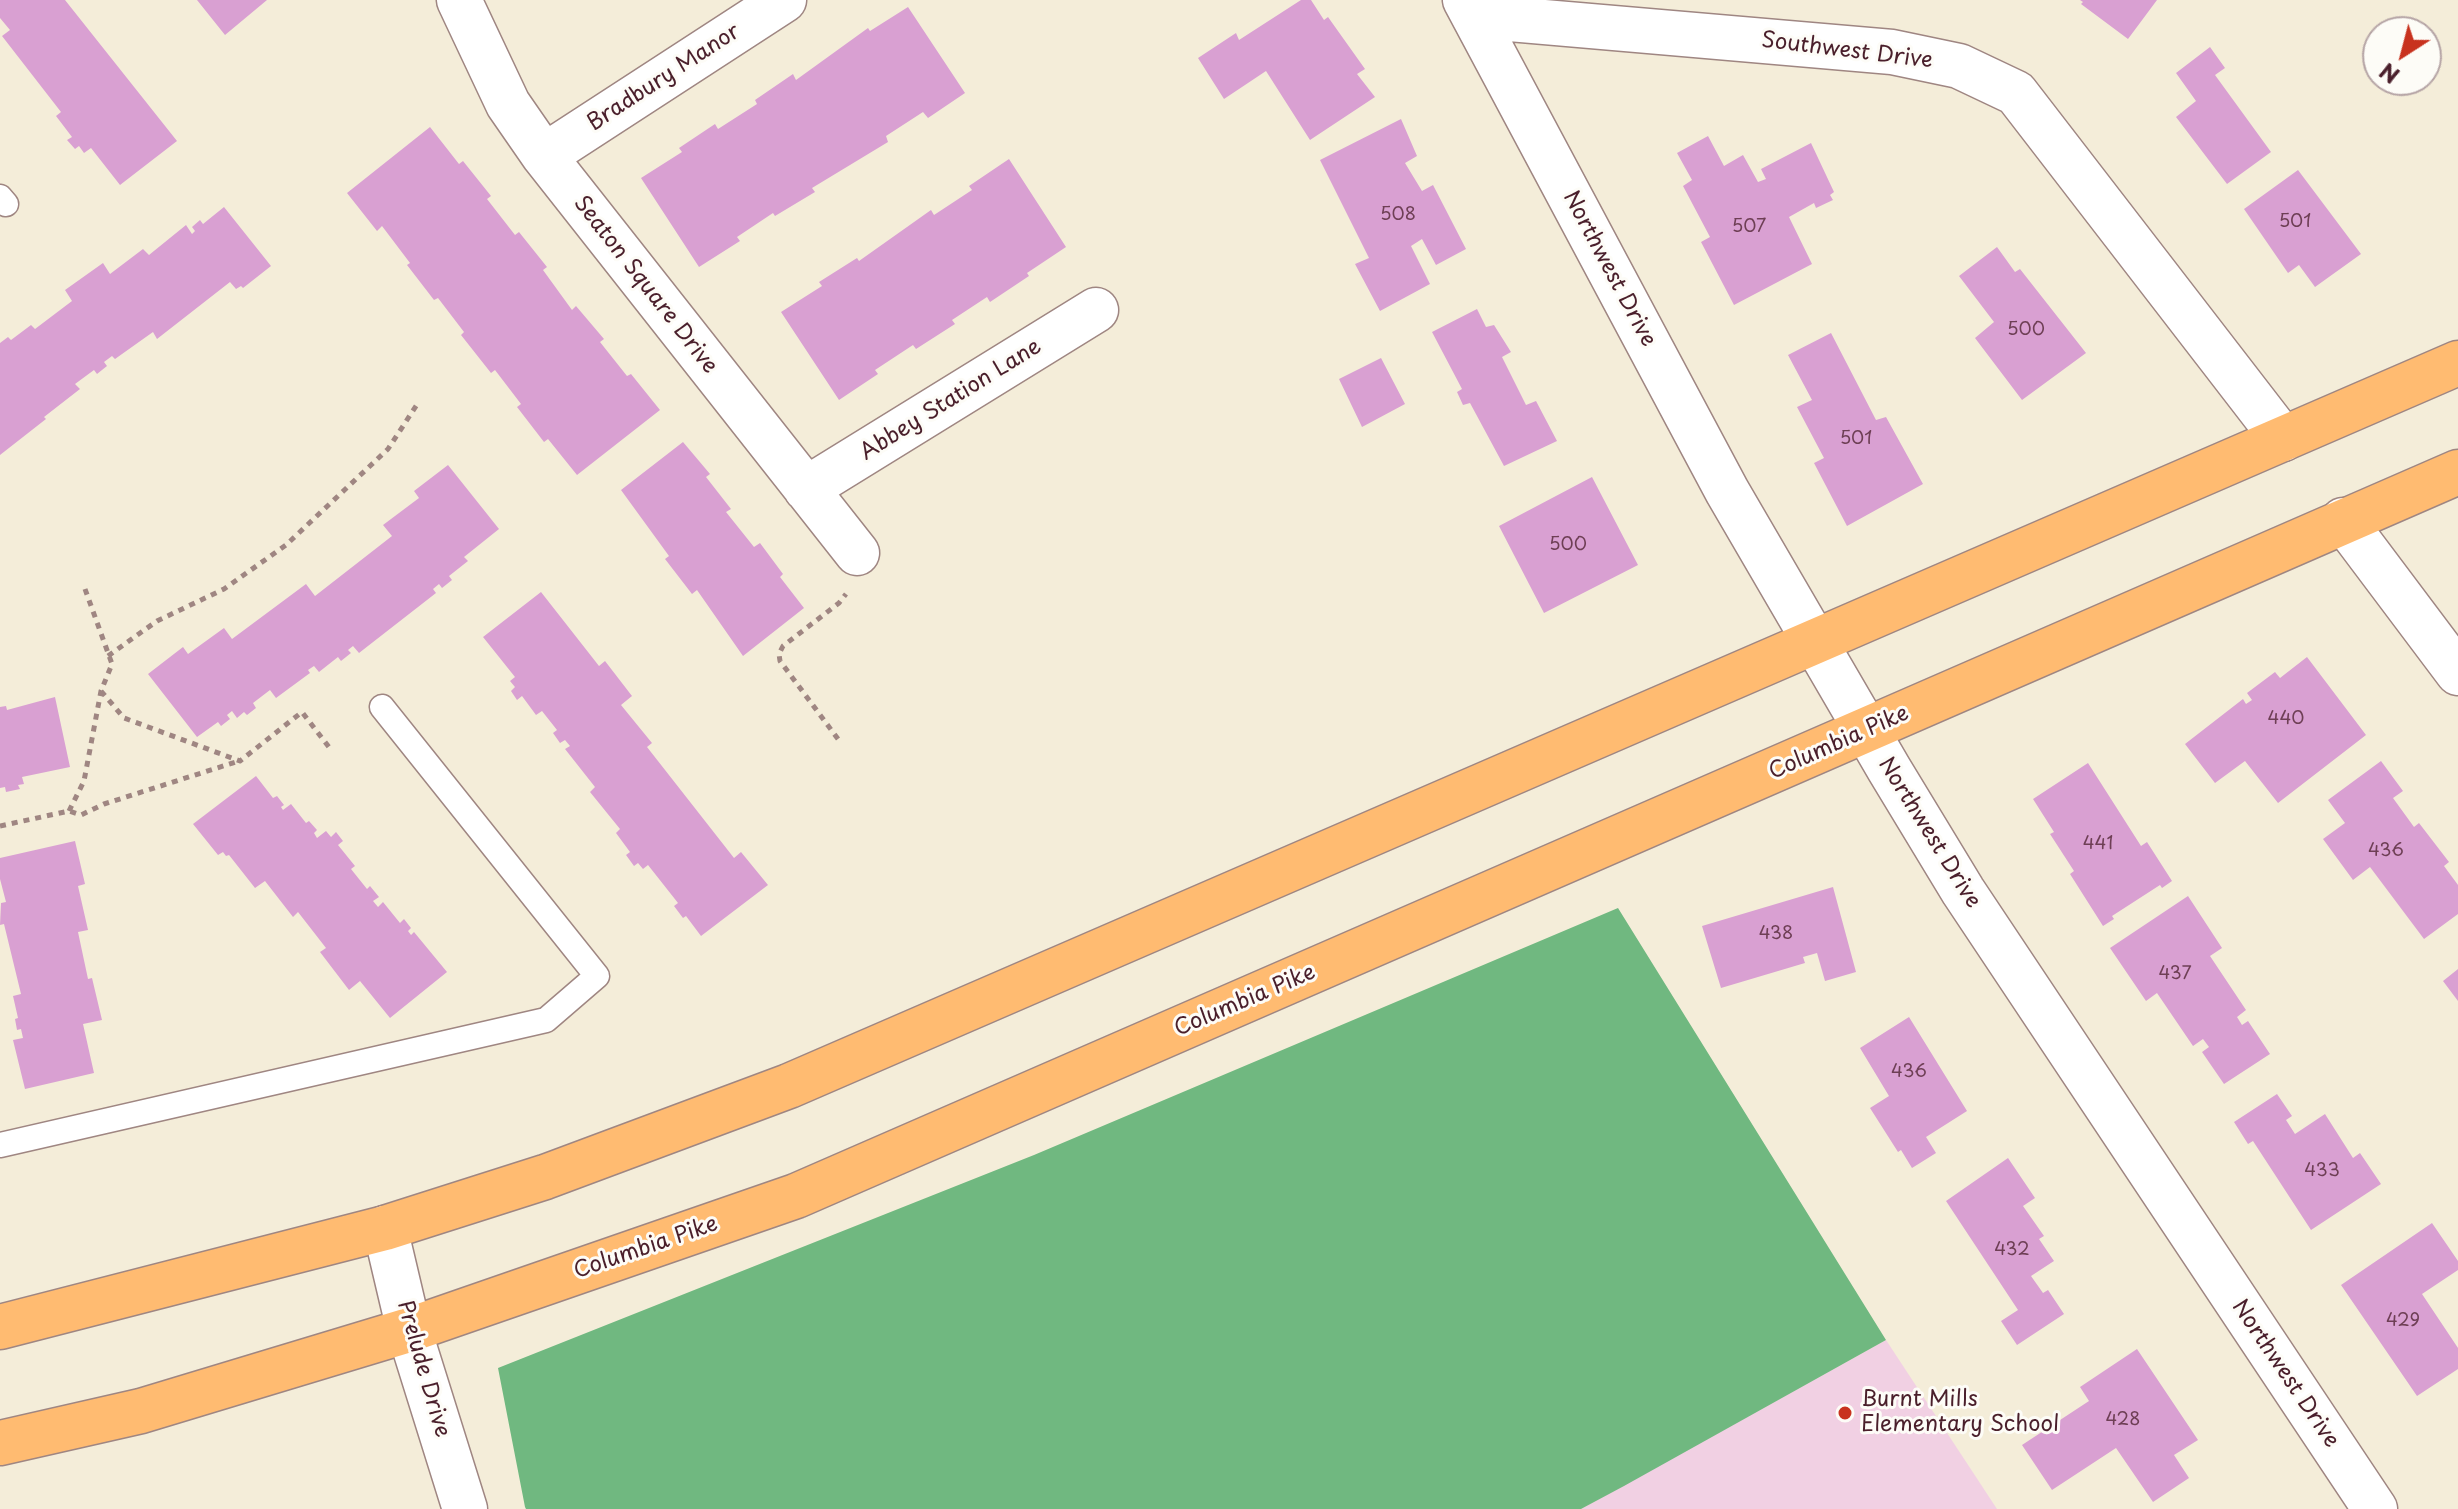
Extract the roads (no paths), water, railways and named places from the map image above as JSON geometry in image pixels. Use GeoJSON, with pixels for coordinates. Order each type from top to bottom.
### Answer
{"type":"FeatureCollection","features":[{"type":"Feature","properties":{"kind":"highway"},"geometry":{"type":"LineString","coordinates":[[0,1327],[385,1228],[545,1177],[789,1086],[2458,363]]}},
{"type":"Feature","properties":{"kind":"highway","name":"Columbia Pike"},"geometry":{"type":"LineString","coordinates":[[0,1443],[141,1411],[409,1330],[796,1196],[2458,472]]}},
{"type":"Feature","properties":{"kind":"street","name":"Seaton Square Drive"},"geometry":{"type":"LineString","coordinates":[[459,0],[508,104],[544,156],[806,489],[852,570]]}},
{"type":"Feature","properties":{"kind":"street","name":"Bradbury Manor"},"geometry":{"type":"LineString","coordinates":[[544,156],[784,0]]}},
{"type":"Feature","properties":{"kind":"street","name":"Southwest Drive"},"geometry":{"type":"LineString","coordinates":[[1470,8],[1892,52],[1959,66],[2016,93],[2283,439]]}},
{"type":"Feature","properties":{"kind":"street","name":"Northwest Drive"},"geometry":{"type":"LineString","coordinates":[[1470,8],[1727,491],[1866,732],[1963,891],[2375,1509]]}},
{"type":"Feature","properties":{"kind":"street","name":"Abbey Station Lane"},"geometry":{"type":"LineString","coordinates":[[806,489],[1096,310]]}},
{"type":"Feature","properties":{"kind":"street"},"geometry":{"type":"LineString","coordinates":[[2343,520],[2458,673]]}},
{"type":"Feature","properties":{"kind":"street","name":"Prelude Drive"},"geometry":{"type":"LineString","coordinates":[[385,1228],[409,1330],[465,1509]]}},
{"type":"Feature","properties":{"kind":"lane"},"geometry":{"type":"LineString","coordinates":[[0,1145],[546,1020],[597,976],[382,707]]}},
{"type":"Feature","properties":{"kind":"place","name":"Burnt Mills Elementary School"},"geometry":{"type":"Point","coordinates":[1845,1413]}}]}
